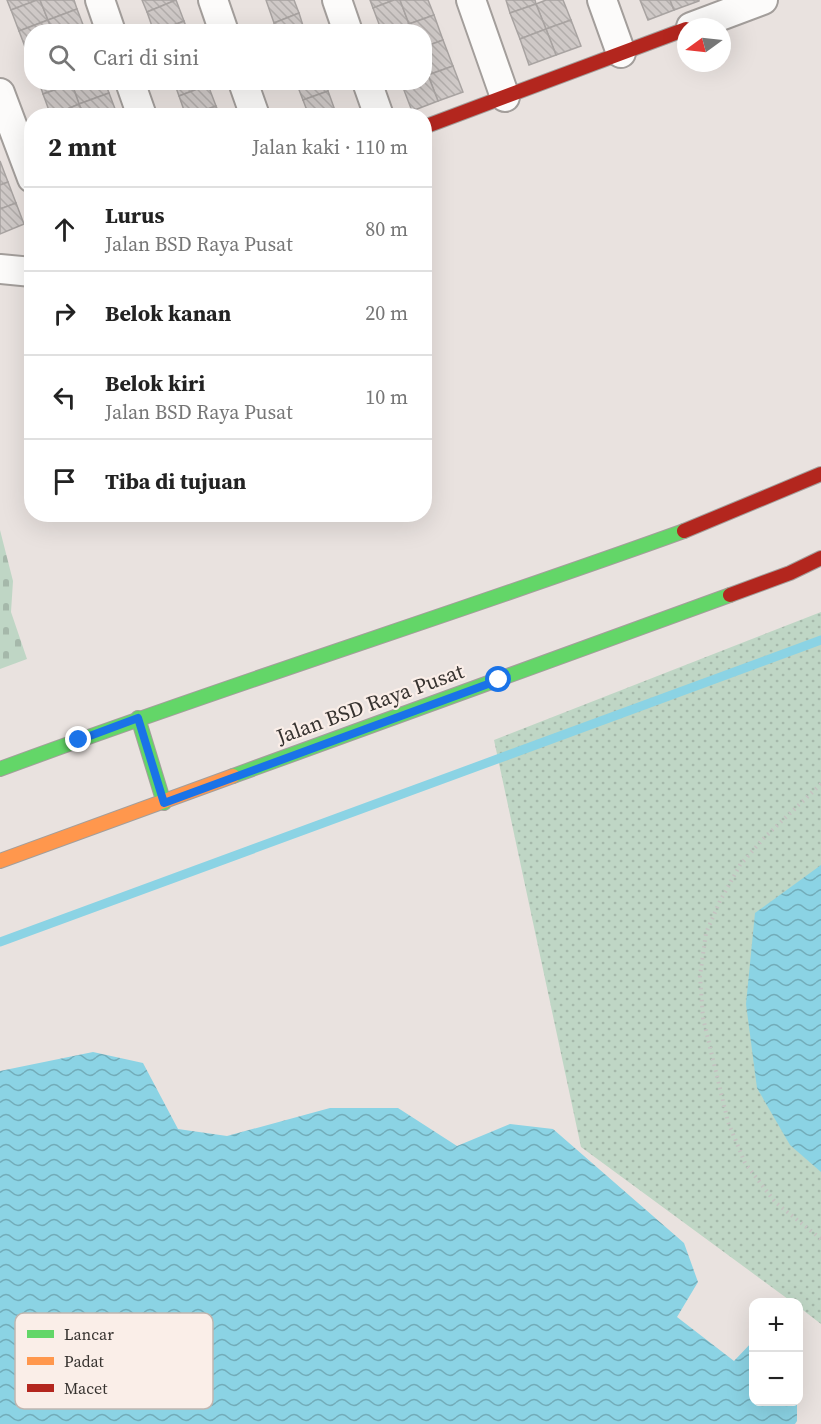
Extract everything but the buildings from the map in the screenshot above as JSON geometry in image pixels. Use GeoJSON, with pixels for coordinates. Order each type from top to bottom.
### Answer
{"type":"FeatureCollection","features":[{"type":"Feature","properties":{"kind":"main road"},"geometry":{"type":"LineString","coordinates":[[432,124],[677,32]]}},
{"type":"Feature","properties":{"kind":"main road"},"geometry":{"type":"LineString","coordinates":[[0,769],[138,718],[602,561],[699,526],[821,474]]}},
{"type":"Feature","properties":{"kind":"main road","name":"Jalan BSD Raya Pusat"},"geometry":{"type":"LineString","coordinates":[[0,861],[778,577],[821,558]]}},
{"type":"Feature","properties":{"kind":"main road"},"geometry":{"type":"LineString","coordinates":[[138,718],[164,803]]}},
{"type":"Feature","properties":{"kind":"street"},"geometry":{"type":"LineString","coordinates":[[100,0],[108,24]]}},
{"type":"Feature","properties":{"kind":"street"},"geometry":{"type":"LineString","coordinates":[[213,0],[221,24]]}},
{"type":"Feature","properties":{"kind":"street"},"geometry":{"type":"LineString","coordinates":[[337,0],[345,24]]}},
{"type":"Feature","properties":{"kind":"street"},"geometry":{"type":"LineString","coordinates":[[471,0],[505,97]]}},
{"type":"Feature","properties":{"kind":"street"},"geometry":{"type":"LineString","coordinates":[[602,0],[621,53]]}},
{"type":"Feature","properties":{"kind":"street"},"geometry":{"type":"LineString","coordinates":[[712,18],[750,2]]}},
{"type":"Feature","properties":{"kind":"street"},"geometry":{"type":"LineString","coordinates":[[133,90],[139,108]]}},
{"type":"Feature","properties":{"kind":"street"},"geometry":{"type":"LineString","coordinates":[[246,90],[252,108]]}},
{"type":"Feature","properties":{"kind":"street"},"geometry":{"type":"LineString","coordinates":[[370,90],[376,108]]}},
{"type":"Feature","properties":{"kind":"street"},"geometry":{"type":"LineString","coordinates":[[0,93],[24,157]]}},
{"type":"Feature","properties":{"kind":"street"},"geometry":{"type":"LineString","coordinates":[[0,269],[24,271]]}},
{"type":"Feature","properties":{"kind":"path"},"geometry":{"type":"LineString","coordinates":[[821,784],[765,837],[740,865],[706,933],[700,976],[704,1018],[728,1122],[745,1163],[774,1202],[821,1239]]}},
{"type":"Feature","properties":{"kind":"green space"},"geometry":{"type":"Polygon","coordinates":[[[0,530],[13,581],[11,612],[27,659],[0,669],[0,530]]]}},
{"type":"Feature","properties":{"kind":"green space"},"geometry":{"type":"Polygon","coordinates":[[[821,612],[821,1324],[803,1310],[803,1298],[787,1298],[581,1147],[494,740],[821,612]]]}},
{"type":"Feature","properties":{"kind":"water"},"geometry":{"type":"Polygon","coordinates":[[[821,865],[821,1172],[790,1145],[757,1088],[746,1004],[755,913],[821,865]]]}},
{"type":"Feature","properties":{"kind":"water"},"geometry":{"type":"Polygon","coordinates":[[[93,1052],[143,1063],[178,1129],[227,1136],[330,1108],[398,1108],[457,1146],[510,1124],[553,1129],[684,1243],[698,1282],[677,1317],[734,1361],[749,1345],[749,1406],[797,1406],[795,1424],[0,1424],[0,1071],[93,1052]]]}},
{"type":"Feature","properties":{"kind":"waterway"},"geometry":{"type":"LineString","coordinates":[[0,942],[821,640]]}},
{"type":"Feature","properties":{"kind":"traffic: fast"},"geometry":{"type":"LineString","coordinates":[[0,769],[684,531]]}},
{"type":"Feature","properties":{"kind":"traffic: fast"},"geometry":{"type":"LineString","coordinates":[[233,776],[730,595]]}},
{"type":"Feature","properties":{"kind":"traffic: fast"},"geometry":{"type":"LineString","coordinates":[[138,718],[164,803]]}},
{"type":"Feature","properties":{"kind":"traffic: slow"},"geometry":{"type":"LineString","coordinates":[[0,861],[233,776]]}},
{"type":"Feature","properties":{"kind":"traffic: jam"},"geometry":{"type":"LineString","coordinates":[[432,124],[677,32]]}},
{"type":"Feature","properties":{"kind":"traffic: jam"},"geometry":{"type":"LineString","coordinates":[[684,531],[821,474]]}},
{"type":"Feature","properties":{"kind":"traffic: jam"},"geometry":{"type":"LineString","coordinates":[[730,595],[790,573],[821,558]]}},
{"type":"Feature","properties":{"kind":"route"},"geometry":{"type":"LineString","coordinates":[[79,740],[138,718],[164,803],[499,680]]}}]}
